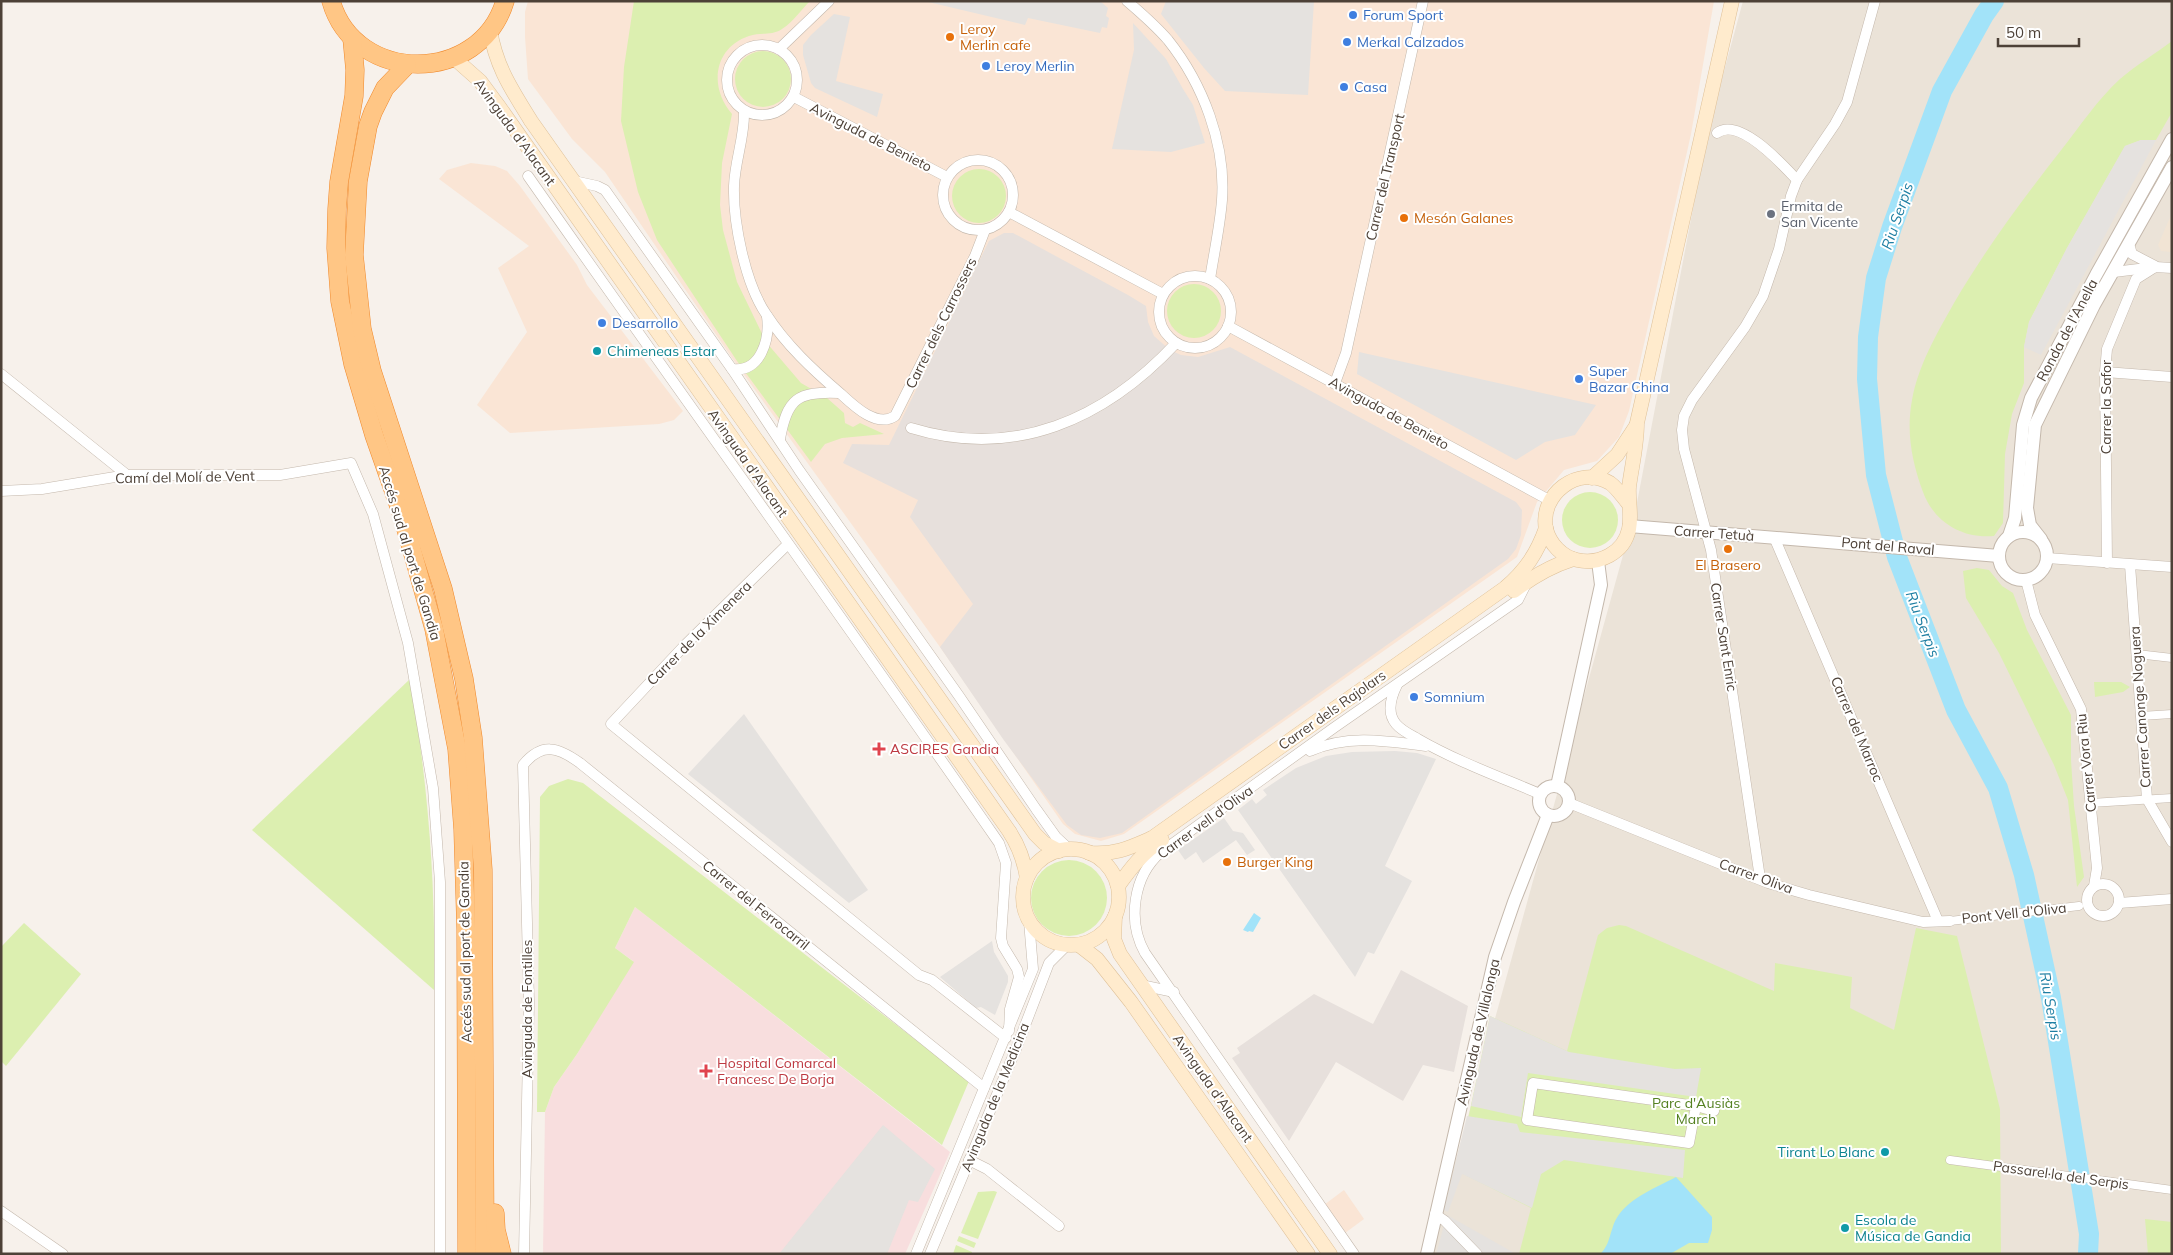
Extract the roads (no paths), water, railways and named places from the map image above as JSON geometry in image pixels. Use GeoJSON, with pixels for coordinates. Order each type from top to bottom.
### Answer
{"type":"FeatureCollection","features":[{"type":"Feature","properties":{"kind":"highway"},"geometry":{"type":"LineString","coordinates":[[331,1],[334,13],[352,38],[368,51],[387,60],[407,64],[431,64],[454,58],[474,46],[490,30],[505,1]]}},
{"type":"Feature","properties":{"kind":"highway","name":"Accés sud al port de Gandia"},"geometry":{"type":"LineString","coordinates":[[352,38],[355,70],[354,96],[339,182],[337,209],[336,248],[340,301],[355,372],[402,516],[434,629],[448,694],[458,766],[463,829],[465,919],[467,1254]]}},
{"type":"Feature","properties":{"kind":"highway","name":"Accés sud al port de Gandia"},"geometry":{"type":"LineString","coordinates":[[407,64],[385,88],[372,112],[363,146],[355,215],[354,255],[356,286],[362,330],[372,370],[443,589],[464,679],[477,770],[483,870],[485,1254]]}},
{"type":"Feature","properties":{"kind":"highway"},"geometry":{"type":"LineString","coordinates":[[484,1019],[492,1125],[496,1230],[502,1254]]}},
{"type":"Feature","properties":{"kind":"main road"},"geometry":{"type":"LineString","coordinates":[[1628,503],[1609,483],[1592,478],[1572,480],[1561,487],[1549,500],[1546,510],[1546,528],[1556,548],[1573,560],[1585,562],[1608,557],[1625,540],[1629,526],[1628,503],[1637,423],[1732,1]]}},
{"type":"Feature","properties":{"kind":"main road","name":"Avinguda d'Alacant"},"geometry":{"type":"LineString","coordinates":[[490,30],[494,54],[504,77],[531,121],[1035,834],[1044,843],[1064,850]]}},
{"type":"Feature","properties":{"kind":"main road","name":"Avinguda d'Alacant"},"geometry":{"type":"LineString","coordinates":[[454,58],[471,72],[489,93],[1009,831],[1021,854],[1026,878]]}},
{"type":"Feature","properties":{"kind":"main road"},"geometry":{"type":"LineString","coordinates":[[1592,478],[1617,456],[1637,423]]}},
{"type":"Feature","properties":{"kind":"main road","name":"Carrer dels Rajolars"},"geometry":{"type":"LineString","coordinates":[[1089,853],[1106,854],[1124,851],[1152,838],[1505,588],[1522,574],[1533,558],[1546,528]]}},
{"type":"Feature","properties":{"kind":"main road","name":"Carrer dels Rajolars"},"geometry":{"type":"LineString","coordinates":[[1118,886],[1135,863],[1149,849],[1528,580],[1558,564],[1573,560]]}},
{"type":"Feature","properties":{"kind":"main road"},"geometry":{"type":"LineString","coordinates":[[1064,850],[1089,853],[1107,866],[1118,886],[1119,901],[1115,916],[1109,926],[1101,935],[1073,945],[1045,938],[1029,921],[1022,900],[1026,878],[1034,866],[1046,856],[1064,850]]}},
{"type":"Feature","properties":{"kind":"main road","name":"Avinguda d'Alacant"},"geometry":{"type":"LineString","coordinates":[[1115,916],[1114,939],[1120,954],[1330,1254]]}},
{"type":"Feature","properties":{"kind":"main road","name":"Avinguda d'Alacant"},"geometry":{"type":"LineString","coordinates":[[1073,945],[1097,959],[1131,1002],[1308,1254]]}},
{"type":"Feature","properties":{"kind":"street"},"geometry":{"type":"LineString","coordinates":[[779,49],[829,1]]}},
{"type":"Feature","properties":{"kind":"street"},"geometry":{"type":"LineString","coordinates":[[1126,1],[1152,23],[1173,47],[1199,91],[1213,126],[1220,164],[1222,199],[1210,279]]}},
{"type":"Feature","properties":{"kind":"street","name":"Carrer del Transport"},"geometry":{"type":"LineString","coordinates":[[1334,382],[1346,352],[1423,1]]}},
{"type":"Feature","properties":{"kind":"street","name":"Carrer Sant Enric"},"geometry":{"type":"LineString","coordinates":[[1760,878],[1711,550],[1682,440],[1683,423],[1692,400],[1740,335],[1763,296],[1777,256],[1791,196],[1797,180],[1835,124],[1847,102],[1876,1]]}},
{"type":"Feature","properties":{"kind":"street"},"geometry":{"type":"LineString","coordinates":[[769,46],[779,49],[788,56],[796,70],[798,86],[794,97],[779,112],[769,115],[758,116],[744,111],[732,99],[728,90],[729,69],[733,60],[740,53],[752,47],[769,46]]}},
{"type":"Feature","properties":{"kind":"street","name":"Avinguda de Benieto"},"geometry":{"type":"LineString","coordinates":[[794,97],[947,177]]}},
{"type":"Feature","properties":{"kind":"street"},"geometry":{"type":"LineString","coordinates":[[732,369],[746,368],[759,358],[769,328],[767,315],[749,274],[737,228],[734,187],[735,168],[744,122],[744,111]]}},
{"type":"Feature","properties":{"kind":"street"},"geometry":{"type":"LineString","coordinates":[[1717,133],[1730,130],[1750,138],[1770,152],[1797,180]]}},
{"type":"Feature","properties":{"kind":"street","name":"Ronda de l'Anella"},"geometry":{"type":"LineString","coordinates":[[2009,536],[2015,518],[2023,426],[2031,398],[2096,275],[2172,139]]}},
{"type":"Feature","properties":{"kind":"street"},"geometry":{"type":"LineString","coordinates":[[983,160],[993,163],[1005,172],[1012,186],[1013,203],[1010,212],[995,226],[985,230],[969,229],[952,220],[946,211],[943,199],[943,188],[947,177],[954,169],[967,161],[983,160]]}},
{"type":"Feature","properties":{"kind":"street","name":"Ronda de l'Anella"},"geometry":{"type":"LineString","coordinates":[[2041,539],[2030,525],[2027,508],[2035,424],[2094,305],[2172,167]]}},
{"type":"Feature","properties":{"kind":"street","name":"Avinguda d'Alacant"},"geometry":{"type":"LineString","coordinates":[[528,176],[701,424],[999,843],[1006,863]]}},
{"type":"Feature","properties":{"kind":"street","name":"Avinguda d'Alacant"},"geometry":{"type":"LineString","coordinates":[[574,181],[597,186],[605,190],[732,369],[1064,850]]}},
{"type":"Feature","properties":{"kind":"street"},"geometry":{"type":"LineString","coordinates":[[1010,212],[1163,294]]}},
{"type":"Feature","properties":{"kind":"street","name":"Carrer dels Carrossers"},"geometry":{"type":"LineString","coordinates":[[839,393],[854,407],[880,421],[888,421],[895,416],[975,256],[985,230]]}},
{"type":"Feature","properties":{"kind":"street"},"geometry":{"type":"LineString","coordinates":[[2128,244],[2132,254],[2155,267]]}},
{"type":"Feature","properties":{"kind":"street"},"geometry":{"type":"LineString","coordinates":[[2114,272],[2155,267],[2172,268]]}},
{"type":"Feature","properties":{"kind":"street","name":"Carrer la Safor"},"geometry":{"type":"LineString","coordinates":[[2107,563],[2105,372],[2107,350],[2136,279],[2155,267]]}},
{"type":"Feature","properties":{"kind":"street"},"geometry":{"type":"LineString","coordinates":[[1200,276],[1210,279],[1224,291],[1229,299],[1231,318],[1228,326],[1221,337],[1211,344],[1200,348],[1176,343],[1168,336],[1159,316],[1159,304],[1163,294],[1178,279],[1200,276]]}},
{"type":"Feature","properties":{"kind":"street"},"geometry":{"type":"LineString","coordinates":[[767,315],[806,363],[839,393]]}},
{"type":"Feature","properties":{"kind":"street","name":"Avinguda de Benieto"},"geometry":{"type":"LineString","coordinates":[[1228,326],[1549,500]]}},
{"type":"Feature","properties":{"kind":"street"},"geometry":{"type":"LineString","coordinates":[[911,428],[942,436],[978,439],[1016,436],[1064,423],[1101,406],[1117,396],[1133,384],[1176,343]]}},
{"type":"Feature","properties":{"kind":"street"},"geometry":{"type":"LineString","coordinates":[[2105,372],[2172,377]]}},
{"type":"Feature","properties":{"kind":"street"},"geometry":{"type":"LineString","coordinates":[[1,374],[127,476]]}},
{"type":"Feature","properties":{"kind":"street"},"geometry":{"type":"LineString","coordinates":[[780,440],[787,409],[795,401],[818,393],[839,393]]}},
{"type":"Feature","properties":{"kind":"street","name":"Camí del Molí de Vent"},"geometry":{"type":"LineString","coordinates":[[1,491],[42,489],[127,476],[280,475],[352,463],[373,514],[408,643],[433,788],[440,882],[440,1254]]}},
{"type":"Feature","properties":{"kind":"street","name":"Carrer Tetuà"},"geometry":{"type":"LineString","coordinates":[[1629,526],[1706,534],[1799,539]]}},
{"type":"Feature","properties":{"kind":"street"},"geometry":{"type":"LineString","coordinates":[[2022,531],[2041,539],[2047,551],[2047,558],[2046,565],[2038,575],[2026,580],[2019,580],[2007,574],[2000,563],[1999,556],[2003,541],[2009,536],[2022,531]]}},
{"type":"Feature","properties":{"kind":"street","name":"Carrer del Marroc"},"geometry":{"type":"LineString","coordinates":[[1774,537],[1938,921]]}},
{"type":"Feature","properties":{"kind":"street","name":"Pont del Raval"},"geometry":{"type":"LineString","coordinates":[[1799,539],[1999,556]]}},
{"type":"Feature","properties":{"kind":"street","name":"Carrer de la Ximenera"},"geometry":{"type":"LineString","coordinates":[[788,544],[685,645],[611,724],[919,975],[932,980],[1008,1034]]}},
{"type":"Feature","properties":{"kind":"street"},"geometry":{"type":"LineString","coordinates":[[2047,558],[2172,567]]}},
{"type":"Feature","properties":{"kind":"street"},"geometry":{"type":"LineString","coordinates":[[1557,786],[1601,586],[1598,560]]}},
{"type":"Feature","properties":{"kind":"street","name":"Carrer Canonge Noguera"},"geometry":{"type":"LineString","coordinates":[[2130,565],[2147,799],[2172,842]]}},
{"type":"Feature","properties":{"kind":"street","name":"Carrer vell d'Oliva"},"geometry":{"type":"LineString","coordinates":[[1353,1253],[1174,992],[1145,953],[1136,928],[1137,895],[1145,871],[1152,860],[1161,852],[1518,600],[1528,580]]}},
{"type":"Feature","properties":{"kind":"street","name":"Carrer Vora Riu"},"geometry":{"type":"LineString","coordinates":[[2026,580],[2035,615],[2080,709],[2097,868],[2094,886]]}},
{"type":"Feature","properties":{"kind":"street"},"geometry":{"type":"LineString","coordinates":[[2137,654],[2172,658]]}},
{"type":"Feature","properties":{"kind":"street"},"geometry":{"type":"LineString","coordinates":[[1398,684],[1390,703],[1395,724],[1430,746],[1540,794]]}},
{"type":"Feature","properties":{"kind":"street"},"geometry":{"type":"LineString","coordinates":[[2141,716],[2172,714]]}},
{"type":"Feature","properties":{"kind":"street"},"geometry":{"type":"LineString","coordinates":[[1290,760],[1320,746],[1340,741],[1382,740],[1430,746]]}},
{"type":"Feature","properties":{"kind":"street","name":"Carrer del Ferrocarril"},"geometry":{"type":"LineString","coordinates":[[523,764],[531,755],[541,750],[565,752],[984,1088]]}},
{"type":"Feature","properties":{"kind":"street","name":"Avinguda de Fontilles"},"geometry":{"type":"LineString","coordinates":[[523,764],[529,1002],[524,1254]]}},
{"type":"Feature","properties":{"kind":"street"},"geometry":{"type":"LineString","coordinates":[[1557,786],[1566,791],[1569,803],[1563,813],[1558,816],[1548,815],[1539,805],[1540,794],[1548,787],[1557,786]]}},
{"type":"Feature","properties":{"kind":"street"},"geometry":{"type":"LineString","coordinates":[[2091,803],[2172,798]]}},
{"type":"Feature","properties":{"kind":"street","name":"Carrer Oliva"},"geometry":{"type":"LineString","coordinates":[[1569,803],[1760,878],[1768,883],[1923,922],[1950,920]]}},
{"type":"Feature","properties":{"kind":"street","name":"Avinguda de Villalonga"},"geometry":{"type":"LineString","coordinates":[[1427,1254],[1495,957],[1548,815]]}},
{"type":"Feature","properties":{"kind":"street","name":"Avinguda de la Medicina"},"geometry":{"type":"LineString","coordinates":[[1006,863],[1001,938],[1003,946],[1017,969],[1019,977],[1010,1009],[1008,1034]]}},
{"type":"Feature","properties":{"kind":"street","name":"Carrer Vora Riu"},"geometry":{"type":"LineString","coordinates":[[2097,868],[2108,884]]}},
{"type":"Feature","properties":{"kind":"street"},"geometry":{"type":"LineString","coordinates":[[2108,884],[2116,889],[2119,903],[2111,914],[2102,916],[2092,912],[2083,905],[2094,886],[2108,884]]}},
{"type":"Feature","properties":{"kind":"street"},"geometry":{"type":"LineString","coordinates":[[2119,903],[2172,899]]}},
{"type":"Feature","properties":{"kind":"street","name":"Pont Vell d’Oliva"},"geometry":{"type":"LineString","coordinates":[[1950,920],[2083,905]]}},
{"type":"Feature","properties":{"kind":"street","name":"Avinguda de la Medicina"},"geometry":{"type":"LineString","coordinates":[[916,1254],[1034,969],[1029,921]]}},
{"type":"Feature","properties":{"kind":"street","name":"Avinguda de la Medicina"},"geometry":{"type":"LineString","coordinates":[[930,1254],[1016,1049],[1049,963],[1073,945]]}},
{"type":"Feature","properties":{"kind":"street"},"geometry":{"type":"LineString","coordinates":[[1141,985],[1174,992]]}},
{"type":"Feature","properties":{"kind":"street"},"geometry":{"type":"LineString","coordinates":[[1696,1106],[1689,1143],[1527,1120],[1533,1082],[1696,1106],[1714,1111]]}},
{"type":"Feature","properties":{"kind":"street"},"geometry":{"type":"LineString","coordinates":[[969,1160],[987,1169],[1059,1226]]}},
{"type":"Feature","properties":{"kind":"street","name":"Passarel·la del Serpis"},"geometry":{"type":"LineString","coordinates":[[1950,1160],[2172,1190]]}},
{"type":"Feature","properties":{"kind":"street"},"geometry":{"type":"LineString","coordinates":[[1,1211],[63,1254]]}},
{"type":"Feature","properties":{"kind":"street"},"geometry":{"type":"LineString","coordinates":[[1435,1214],[1445,1221],[1477,1254]]}},
{"type":"Feature","properties":{"kind":"water"},"geometry":{"type":"Polygon","coordinates":[[[1254,913],[1261,918],[1253,932],[1243,930],[1254,913]]]}},
{"type":"Feature","properties":{"kind":"water"},"geometry":{"type":"Polygon","coordinates":[[[1676,1177],[1712,1217],[1712,1230],[1708,1243],[1689,1243],[1670,1254],[1600,1254],[1606,1246],[1615,1220],[1623,1209],[1645,1193],[1676,1177]]]}},
{"type":"Feature","properties":{"kind":"waterway","name":"Riu Serpis"},"geometry":{"type":"LineString","coordinates":[[1994,1],[1984,15],[1942,91],[1892,227],[1876,278],[1868,337],[1867,379],[1876,475],[1897,557],[1956,710],[1998,788],[2024,875],[2051,998],[2089,1234],[2088,1254]]}},
{"type":"Feature","properties":{"kind":"place","name":"Forum Sport"},"geometry":{"type":"Point","coordinates":[1353,15]}},
{"type":"Feature","properties":{"kind":"place","name":"Leroy Merlin cafe"},"geometry":{"type":"Point","coordinates":[950,37]}},
{"type":"Feature","properties":{"kind":"place","name":"Merkal Calzados"},"geometry":{"type":"Point","coordinates":[1347,42]}},
{"type":"Feature","properties":{"kind":"place","name":"Leroy Merlin"},"geometry":{"type":"Point","coordinates":[986,66]}},
{"type":"Feature","properties":{"kind":"place","name":"Casa"},"geometry":{"type":"Point","coordinates":[1344,87]}},
{"type":"Feature","properties":{"kind":"place","name":"Ermita de San Vicente"},"geometry":{"type":"Point","coordinates":[1771,214]}},
{"type":"Feature","properties":{"kind":"place","name":"Mesón Galanes"},"geometry":{"type":"Point","coordinates":[1404,218]}},
{"type":"Feature","properties":{"kind":"place","name":"Desarrollo"},"geometry":{"type":"Point","coordinates":[602,323]}},
{"type":"Feature","properties":{"kind":"place","name":"Chimeneas Estar"},"geometry":{"type":"Point","coordinates":[597,351]}},
{"type":"Feature","properties":{"kind":"place","name":"Super Bazar China"},"geometry":{"type":"Point","coordinates":[1579,379]}},
{"type":"Feature","properties":{"kind":"place","name":"El Brasero"},"geometry":{"type":"Point","coordinates":[1728,549]}},
{"type":"Feature","properties":{"kind":"place","name":"Somnium"},"geometry":{"type":"Point","coordinates":[1414,697]}},
{"type":"Feature","properties":{"kind":"place","name":"ASCIRES Gandia"},"geometry":{"type":"Point","coordinates":[879,749]}},
{"type":"Feature","properties":{"kind":"place","name":"Burger King"},"geometry":{"type":"Point","coordinates":[1227,862]}},
{"type":"Feature","properties":{"kind":"place","name":"Hospital Comarcal Francesc De Borja"},"geometry":{"type":"Point","coordinates":[706,1071]}},
{"type":"Feature","properties":{"kind":"place","name":"Tirant Lo Blanc"},"geometry":{"type":"Point","coordinates":[1885,1152]}},
{"type":"Feature","properties":{"kind":"place","name":"Escola de Música de Gandia"},"geometry":{"type":"Point","coordinates":[1845,1228]}},
{"type":"Feature","properties":{"kind":"park label","name":"Parc d'Ausiàs March"},"geometry":{"type":"Point","coordinates":[1696,1112]}}]}
